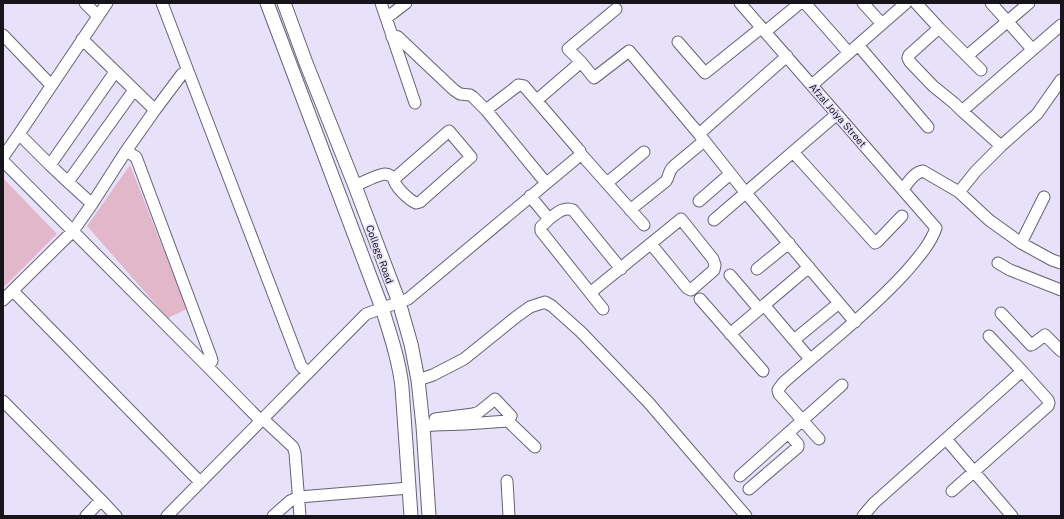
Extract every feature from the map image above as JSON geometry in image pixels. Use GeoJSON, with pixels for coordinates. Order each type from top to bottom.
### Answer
{"type":"FeatureCollection","features":[{"type":"Feature","properties":{"kind":"main road","name":"College Road"},"geometry":{"type":"LineString","coordinates":[[267,3],[382,308],[394,344],[401,377],[410,510]]}},
{"type":"Feature","properties":{"kind":"main road","name":"College Road"},"geometry":{"type":"LineString","coordinates":[[284,3],[355,186],[398,302],[411,344],[418,380],[423,423],[429,516]]}},
{"type":"Feature","properties":{"kind":"main road"},"geometry":{"type":"LineString","coordinates":[[410,510],[428,503]]}},
{"type":"Feature","properties":{"kind":"street"},"geometry":{"type":"LineString","coordinates":[[85,3],[98,16]]}},
{"type":"Feature","properties":{"kind":"street"},"geometry":{"type":"LineString","coordinates":[[3,157],[107,3]]}},
{"type":"Feature","properties":{"kind":"street"},"geometry":{"type":"LineString","coordinates":[[162,3],[301,366],[308,373]]}},
{"type":"Feature","properties":{"kind":"street"},"geometry":{"type":"LineString","coordinates":[[381,3],[415,103]]}},
{"type":"Feature","properties":{"kind":"street"},"geometry":{"type":"LineString","coordinates":[[386,18],[406,3]]}},
{"type":"Feature","properties":{"kind":"street","name":"Afzal Joiya Street"},"geometry":{"type":"LineString","coordinates":[[740,3],[936,228],[931,241],[915,262],[887,292],[855,322]]}},
{"type":"Feature","properties":{"kind":"street"},"geometry":{"type":"LineString","coordinates":[[678,42],[706,73],[800,3]]}},
{"type":"Feature","properties":{"kind":"street"},"geometry":{"type":"LineString","coordinates":[[805,3],[849,53]]}},
{"type":"Feature","properties":{"kind":"street"},"geometry":{"type":"LineString","coordinates":[[863,3],[882,24]]}},
{"type":"Feature","properties":{"kind":"street"},"geometry":{"type":"LineString","coordinates":[[812,85],[906,3]]}},
{"type":"Feature","properties":{"kind":"street"},"geometry":{"type":"LineString","coordinates":[[916,3],[981,70]]}},
{"type":"Feature","properties":{"kind":"street"},"geometry":{"type":"LineString","coordinates":[[991,3],[1032,50]]}},
{"type":"Feature","properties":{"kind":"street"},"geometry":{"type":"LineString","coordinates":[[967,56],[1029,3]]}},
{"type":"Feature","properties":{"kind":"street"},"geometry":{"type":"LineString","coordinates":[[616,8],[568,49],[594,78],[629,51],[745,192],[855,322],[810,359],[783,383],[778,390],[779,394],[819,439]]}},
{"type":"Feature","properties":{"kind":"street"},"geometry":{"type":"LineString","coordinates":[[962,111],[1061,25]]}},
{"type":"Feature","properties":{"kind":"street"},"geometry":{"type":"LineString","coordinates":[[939,28],[909,55],[908,58],[910,62],[932,86],[954,103],[1001,146]]}},
{"type":"Feature","properties":{"kind":"street"},"geometry":{"type":"LineString","coordinates":[[3,35],[51,85]]}},
{"type":"Feature","properties":{"kind":"street"},"geometry":{"type":"LineString","coordinates":[[392,37],[398,37],[454,90],[460,94],[474,97],[546,183]]}},
{"type":"Feature","properties":{"kind":"street"},"geometry":{"type":"LineString","coordinates":[[82,39],[155,110]]}},
{"type":"Feature","properties":{"kind":"street"},"geometry":{"type":"LineString","coordinates":[[858,45],[928,127]]}},
{"type":"Feature","properties":{"kind":"street"},"geometry":{"type":"LineString","coordinates":[[630,210],[666,181],[670,170],[787,56]]}},
{"type":"Feature","properties":{"kind":"street"},"geometry":{"type":"LineString","coordinates":[[537,100],[581,62]]}},
{"type":"Feature","properties":{"kind":"street"},"geometry":{"type":"LineString","coordinates":[[3,300],[73,230],[155,110],[182,74],[188,71]]}},
{"type":"Feature","properties":{"kind":"street"},"geometry":{"type":"LineString","coordinates":[[50,165],[115,72]]}},
{"type":"Feature","properties":{"kind":"street"},"geometry":{"type":"LineString","coordinates":[[959,192],[976,171],[1001,146],[1037,114],[1061,80]]}},
{"type":"Feature","properties":{"kind":"street"},"geometry":{"type":"LineString","coordinates":[[486,110],[518,86],[524,86],[580,153],[644,225]]}},
{"type":"Feature","properties":{"kind":"street"},"geometry":{"type":"LineString","coordinates":[[68,182],[134,90]]}},
{"type":"Feature","properties":{"kind":"street"},"geometry":{"type":"LineString","coordinates":[[714,220],[837,114]]}},
{"type":"Feature","properties":{"kind":"street"},"geometry":{"type":"LineString","coordinates":[[355,186],[384,174],[388,174],[394,178],[394,183],[408,199],[416,203],[420,202],[471,157],[449,131],[394,178]]}},
{"type":"Feature","properties":{"kind":"street"},"geometry":{"type":"LineString","coordinates":[[19,134],[92,204]]}},
{"type":"Feature","properties":{"kind":"street"},"geometry":{"type":"LineString","coordinates":[[126,151],[136,157],[211,357],[212,361],[208,367]]}},
{"type":"Feature","properties":{"kind":"street"},"geometry":{"type":"LineString","coordinates":[[607,183],[644,152]]}},
{"type":"Feature","properties":{"kind":"street"},"geometry":{"type":"LineString","coordinates":[[793,152],[875,243],[902,216]]}},
{"type":"Feature","properties":{"kind":"street"},"geometry":{"type":"LineString","coordinates":[[167,516],[366,314],[408,299],[577,158],[580,153]]}},
{"type":"Feature","properties":{"kind":"street"},"geometry":{"type":"LineString","coordinates":[[3,161],[73,230],[142,302],[262,420],[293,447],[295,453],[300,516]]}},
{"type":"Feature","properties":{"kind":"street"},"geometry":{"type":"LineString","coordinates":[[903,189],[916,173],[923,171],[959,192],[989,220],[1021,243],[1052,260],[1061,263]]}},
{"type":"Feature","properties":{"kind":"street"},"geometry":{"type":"LineString","coordinates":[[698,201],[730,174]]}},
{"type":"Feature","properties":{"kind":"street"},"geometry":{"type":"LineString","coordinates":[[530,196],[549,219]]}},
{"type":"Feature","properties":{"kind":"street"},"geometry":{"type":"LineString","coordinates":[[1021,243],[1044,198]]}},
{"type":"Feature","properties":{"kind":"street"},"geometry":{"type":"LineString","coordinates":[[603,310],[541,231],[541,227],[563,209],[568,208],[573,210],[621,269]]}},
{"type":"Feature","properties":{"kind":"street"},"geometry":{"type":"LineString","coordinates":[[590,293],[681,219],[713,259],[715,265],[714,270],[691,290],[687,288],[651,244]]}},
{"type":"Feature","properties":{"kind":"street"},"geometry":{"type":"LineString","coordinates":[[757,269],[789,243]]}},
{"type":"Feature","properties":{"kind":"street"},"geometry":{"type":"LineString","coordinates":[[998,262],[1010,270],[1061,290]]}},
{"type":"Feature","properties":{"kind":"street"},"geometry":{"type":"LineString","coordinates":[[730,334],[809,268]]}},
{"type":"Feature","properties":{"kind":"street"},"geometry":{"type":"LineString","coordinates":[[730,275],[794,340],[810,359]]}},
{"type":"Feature","properties":{"kind":"street"},"geometry":{"type":"LineString","coordinates":[[13,291],[200,482]]}},
{"type":"Feature","properties":{"kind":"street"},"geometry":{"type":"LineString","coordinates":[[700,299],[763,371]]}},
{"type":"Feature","properties":{"kind":"street"},"geometry":{"type":"LineString","coordinates":[[418,380],[433,375],[464,359],[530,307],[545,302],[552,306],[581,332],[648,403],[746,516]]}},
{"type":"Feature","properties":{"kind":"street"},"geometry":{"type":"LineString","coordinates":[[794,340],[838,303]]}},
{"type":"Feature","properties":{"kind":"street"},"geometry":{"type":"LineString","coordinates":[[1001,313],[1031,345],[1045,334],[1061,351]]}},
{"type":"Feature","properties":{"kind":"street"},"geometry":{"type":"LineString","coordinates":[[952,491],[1048,406],[1049,403],[1048,400],[990,336]]}},
{"type":"Feature","properties":{"kind":"street"},"geometry":{"type":"LineString","coordinates":[[863,516],[874,504],[1022,371]]}},
{"type":"Feature","properties":{"kind":"street"},"geometry":{"type":"LineString","coordinates":[[740,476],[842,385]]}},
{"type":"Feature","properties":{"kind":"street"},"geometry":{"type":"LineString","coordinates":[[423,423],[473,414],[479,412],[495,399],[511,416],[508,421]]}},
{"type":"Feature","properties":{"kind":"street"},"geometry":{"type":"LineString","coordinates":[[3,401],[116,516]]}},
{"type":"Feature","properties":{"kind":"street"},"geometry":{"type":"LineString","coordinates":[[423,423],[435,425],[508,421],[535,447]]}},
{"type":"Feature","properties":{"kind":"street"},"geometry":{"type":"LineString","coordinates":[[749,490],[798,447],[798,444],[788,433]]}},
{"type":"Feature","properties":{"kind":"street"},"geometry":{"type":"LineString","coordinates":[[946,439],[1012,516]]}},
{"type":"Feature","properties":{"kind":"street"},"geometry":{"type":"LineString","coordinates":[[506,481],[509,516]]}},
{"type":"Feature","properties":{"kind":"street"},"geometry":{"type":"LineString","coordinates":[[273,516],[290,501],[299,497],[409,488]]}},
{"type":"Feature","properties":{"kind":"street"},"geometry":{"type":"LineString","coordinates":[[86,516],[101,500]]}},
{"type":"Feature","properties":{"kind":"shaded area"},"geometry":{"type":"Polygon","coordinates":[[[130,165],[187,309],[168,318],[87,226],[130,165]]]}},
{"type":"Feature","properties":{"kind":"shaded area"},"geometry":{"type":"Polygon","coordinates":[[[3,178],[57,234],[3,288],[3,178]]]}}]}
